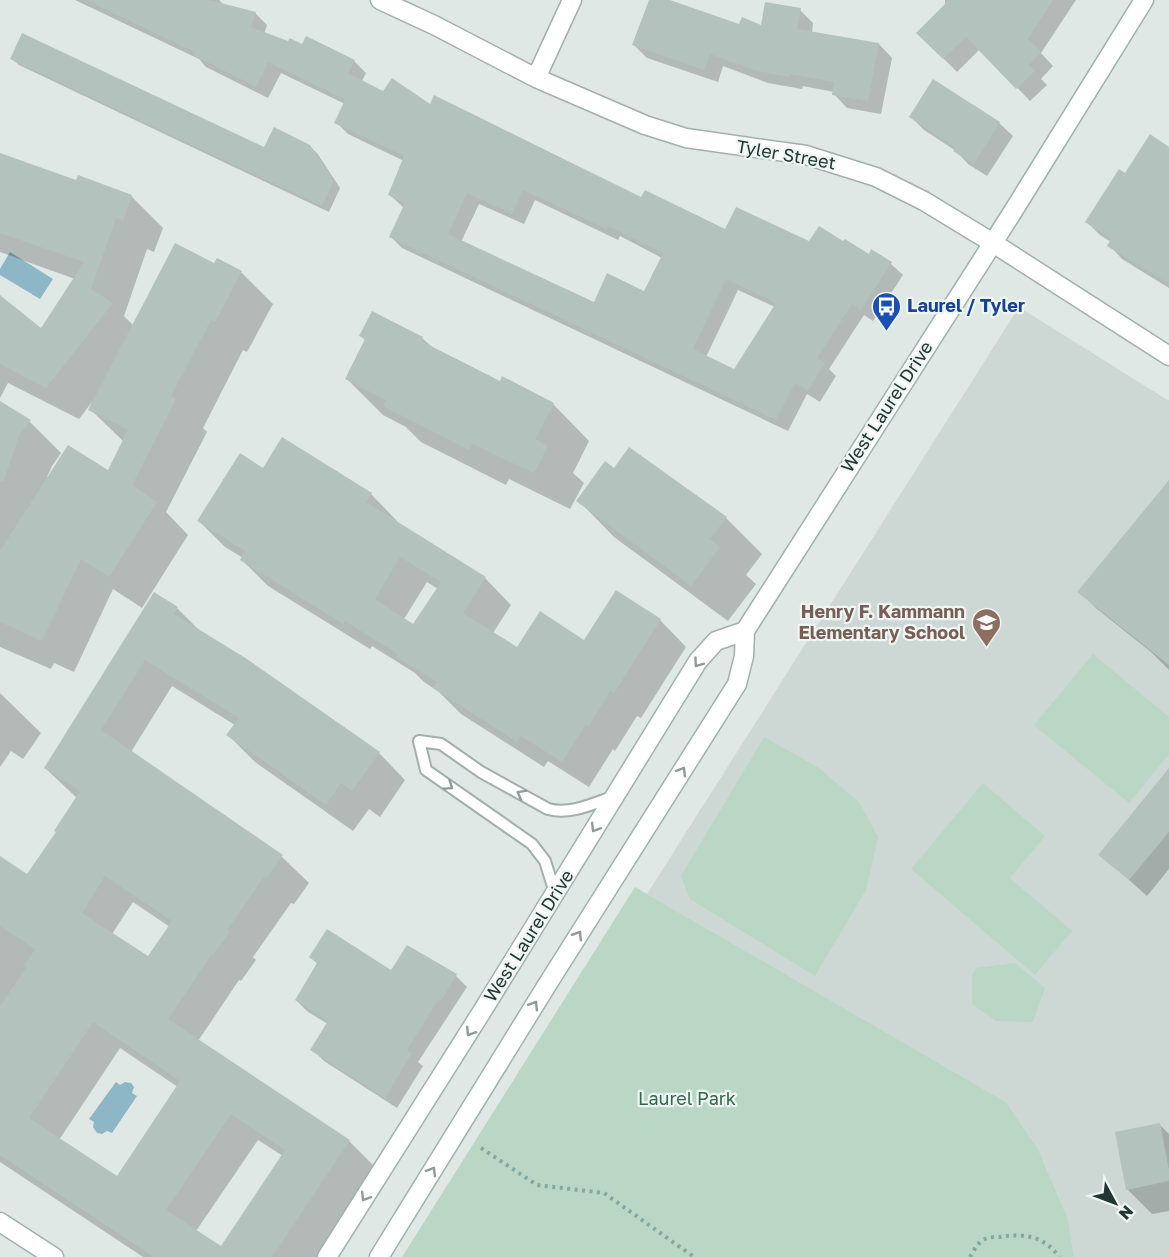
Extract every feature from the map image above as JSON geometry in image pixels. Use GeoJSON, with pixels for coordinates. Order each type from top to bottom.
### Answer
{"type":"FeatureCollection","features":[{"type":"Feature","properties":{"kind":"main road","name":"Tyler Street"},"geometry":{"type":"LineString","coordinates":[[380,0],[536,78],[645,125],[687,138],[806,155],[851,167],[897,187],[993,243],[1169,356]]}},
{"type":"Feature","properties":{"kind":"main road"},"geometry":{"type":"LineString","coordinates":[[536,78],[572,0]]}},
{"type":"Feature","properties":{"kind":"main road","name":"West Laurel Drive"},"geometry":{"type":"LineString","coordinates":[[379,1257],[737,684],[744,656],[745,631],[993,243],[1144,0]]}},
{"type":"Feature","properties":{"kind":"main road","name":"West Laurel Drive"},"geometry":{"type":"LineString","coordinates":[[327,1257],[698,661],[716,641],[745,631]]}},
{"type":"Feature","properties":{"kind":"main road"},"geometry":{"type":"LineString","coordinates":[[0,1222],[54,1257]]}},
{"type":"Feature","properties":{"kind":"lane"},"geometry":{"type":"LineString","coordinates":[[555,892],[545,861],[532,844],[426,770],[419,741],[441,744],[481,772],[548,809],[572,810],[615,796]]}},
{"type":"Feature","properties":{"kind":"path"},"geometry":{"type":"LineString","coordinates":[[481,1148],[537,1185],[604,1193],[694,1257]]}},
{"type":"Feature","properties":{"kind":"path"},"geometry":{"type":"LineString","coordinates":[[970,1257],[975,1247],[985,1239],[1014,1235],[1038,1239],[1051,1246],[1059,1257]]}},
{"type":"Feature","properties":{"kind":"shaded area","name":"Henry F. Kammann Elementary School"},"geometry":{"type":"Polygon","coordinates":[[[1019,307],[1169,401],[1169,1257],[1074,1257],[1068,1219],[1038,1149],[1006,1102],[647,894],[1019,307]]]}},
{"type":"Feature","properties":{"kind":"green space"},"geometry":{"type":"Polygon","coordinates":[[[1093,654],[1169,717],[1169,754],[1129,803],[1034,725],[1093,654]]]}},
{"type":"Feature","properties":{"kind":"green space"},"geometry":{"type":"Polygon","coordinates":[[[764,737],[819,768],[859,802],[878,837],[866,890],[815,976],[690,899],[681,876],[764,737]]]}},
{"type":"Feature","properties":{"kind":"green space"},"geometry":{"type":"Polygon","coordinates":[[[983,783],[1045,836],[1010,878],[1072,931],[1035,975],[911,869],[983,783]]]}},
{"type":"Feature","properties":{"kind":"green space","name":"Laurel Park"},"geometry":{"type":"Polygon","coordinates":[[[635,887],[1006,1102],[1038,1149],[1068,1219],[1074,1257],[402,1257],[635,887]]]}},
{"type":"Feature","properties":{"kind":"green space"},"geometry":{"type":"Polygon","coordinates":[[[1015,963],[1045,988],[1033,1022],[996,1021],[972,1004],[972,975],[976,968],[1015,963]]]}},
{"type":"Feature","properties":{"kind":"water"},"geometry":{"type":"Polygon","coordinates":[[[10,252],[53,279],[40,299],[0,275],[0,269],[10,252]]]}},
{"type":"Feature","properties":{"kind":"water"},"geometry":{"type":"Polygon","coordinates":[[[116,1082],[120,1085],[125,1082],[131,1083],[134,1087],[132,1093],[137,1096],[112,1133],[107,1131],[102,1134],[97,1133],[93,1127],[94,1122],[89,1119],[116,1082]]]}},
{"type":"Feature","properties":{"kind":"building"},"geometry":{"type":"Polygon","coordinates":[[[86,0],[209,0],[256,12],[251,27],[288,41],[290,38],[302,44],[306,36],[355,60],[348,73],[383,91],[392,78],[430,104],[434,95],[641,197],[645,190],[725,229],[736,207],[809,241],[819,226],[869,254],[871,249],[892,262],[861,310],[852,304],[817,358],[825,363],[808,391],[795,383],[776,420],[389,237],[405,203],[388,195],[404,156],[334,123],[345,100],[268,62],[256,87],[193,55],[194,52],[86,0]],[[523,190],[512,214],[467,193],[448,234],[594,302],[607,273],[644,291],[663,253],[608,226],[606,229],[523,190]],[[726,279],[693,349],[734,369],[776,303],[726,279]]]}},
{"type":"Feature","properties":{"kind":"building"},"geometry":{"type":"Polygon","coordinates":[[[649,0],[670,0],[739,24],[742,17],[761,25],[765,2],[801,8],[797,29],[879,43],[868,101],[832,95],[834,82],[753,70],[710,54],[704,70],[632,45],[649,0]]]}},
{"type":"Feature","properties":{"kind":"building"},"geometry":{"type":"Polygon","coordinates":[[[949,0],[1053,0],[1028,39],[1041,52],[1029,65],[1035,71],[1016,89],[966,37],[943,59],[916,33],[949,0]]]}},
{"type":"Feature","properties":{"kind":"building"},"geometry":{"type":"Polygon","coordinates":[[[22,33],[264,147],[274,127],[310,145],[331,176],[330,178],[334,180],[322,206],[10,59],[22,33]]]}},
{"type":"Feature","properties":{"kind":"building"},"geometry":{"type":"Polygon","coordinates":[[[933,79],[1000,122],[974,164],[953,151],[956,148],[909,117],[933,79]]]}},
{"type":"Feature","properties":{"kind":"building"},"geometry":{"type":"Polygon","coordinates":[[[1150,134],[1169,147],[1169,284],[1107,246],[1111,239],[1085,222],[1119,169],[1125,173],[1150,134]]]}},
{"type":"Feature","properties":{"kind":"building"},"geometry":{"type":"Polygon","coordinates":[[[0,153],[76,180],[78,175],[132,195],[123,221],[116,218],[91,289],[113,303],[46,388],[0,364],[0,295],[41,328],[84,262],[0,233],[0,153]]]}},
{"type":"Feature","properties":{"kind":"building"},"geometry":{"type":"Polygon","coordinates":[[[175,243],[214,263],[217,258],[242,271],[215,322],[211,320],[171,396],[176,399],[132,485],[157,502],[109,577],[81,559],[42,641],[0,622],[0,551],[68,445],[108,470],[128,430],[88,410],[175,243]]]}},
{"type":"Feature","properties":{"kind":"building"},"geometry":{"type":"Polygon","coordinates":[[[372,311],[423,337],[421,341],[500,381],[502,376],[554,403],[535,439],[548,446],[534,473],[472,444],[469,450],[383,406],[386,400],[345,379],[365,339],[359,336],[372,311]]]}},
{"type":"Feature","properties":{"kind":"building"},"geometry":{"type":"Polygon","coordinates":[[[0,401],[31,420],[20,434],[3,482],[0,481],[0,401]]]}},
{"type":"Feature","properties":{"kind":"building"},"geometry":{"type":"Polygon","coordinates":[[[282,437],[372,493],[366,502],[486,577],[463,613],[517,647],[540,611],[584,640],[616,590],[661,619],[614,693],[610,691],[589,726],[586,724],[562,762],[521,736],[517,742],[433,688],[437,682],[396,657],[398,654],[345,621],[343,624],[240,560],[245,551],[197,521],[240,453],[263,468],[282,437]],[[400,557],[375,599],[413,624],[441,582],[400,557]]]}},
{"type":"Feature","properties":{"kind":"building"},"geometry":{"type":"Polygon","coordinates":[[[629,447],[727,517],[710,539],[720,547],[691,586],[576,501],[605,461],[614,468],[629,447]]]}},
{"type":"Feature","properties":{"kind":"building"},"geometry":{"type":"Polygon","coordinates":[[[1169,480],[1169,665],[1077,592],[1169,480]]]}},
{"type":"Feature","properties":{"kind":"building"},"geometry":{"type":"Polygon","coordinates":[[[154,592],[178,607],[174,614],[247,659],[380,752],[352,791],[341,783],[326,805],[226,735],[239,718],[145,660],[101,730],[283,855],[266,879],[264,877],[227,930],[230,932],[212,954],[168,1019],[350,1140],[272,1257],[154,1257],[0,1155],[0,1006],[27,967],[25,965],[35,949],[0,926],[0,856],[27,874],[56,832],[54,831],[80,791],[44,768],[154,592]],[[105,876],[82,913],[148,956],[172,921],[105,876]],[[93,1022],[29,1118],[117,1176],[180,1081],[93,1022]],[[231,1114],[166,1210],[221,1246],[285,1150],[231,1114]]]}},
{"type":"Feature","properties":{"kind":"building"},"geometry":{"type":"Polygon","coordinates":[[[1169,768],[1169,832],[1129,880],[1098,855],[1169,768]]]}},
{"type":"Feature","properties":{"kind":"building"},"geometry":{"type":"Polygon","coordinates":[[[327,929],[391,970],[407,945],[457,974],[407,1050],[412,1053],[385,1098],[310,1050],[328,1021],[295,1000],[317,963],[309,957],[327,929]]]}},
{"type":"Feature","properties":{"kind":"building"},"geometry":{"type":"Polygon","coordinates":[[[1160,1123],[1169,1181],[1126,1190],[1115,1132],[1160,1123]]]}},
{"type":"Feature","properties":{"kind":"place","name":"Laurel / Tyler"},"geometry":{"type":"Point","coordinates":[886,332]}},
{"type":"Feature","properties":{"kind":"place","name":"Henry F. Kammann Elementary School"},"geometry":{"type":"Point","coordinates":[986,648]}}]}
